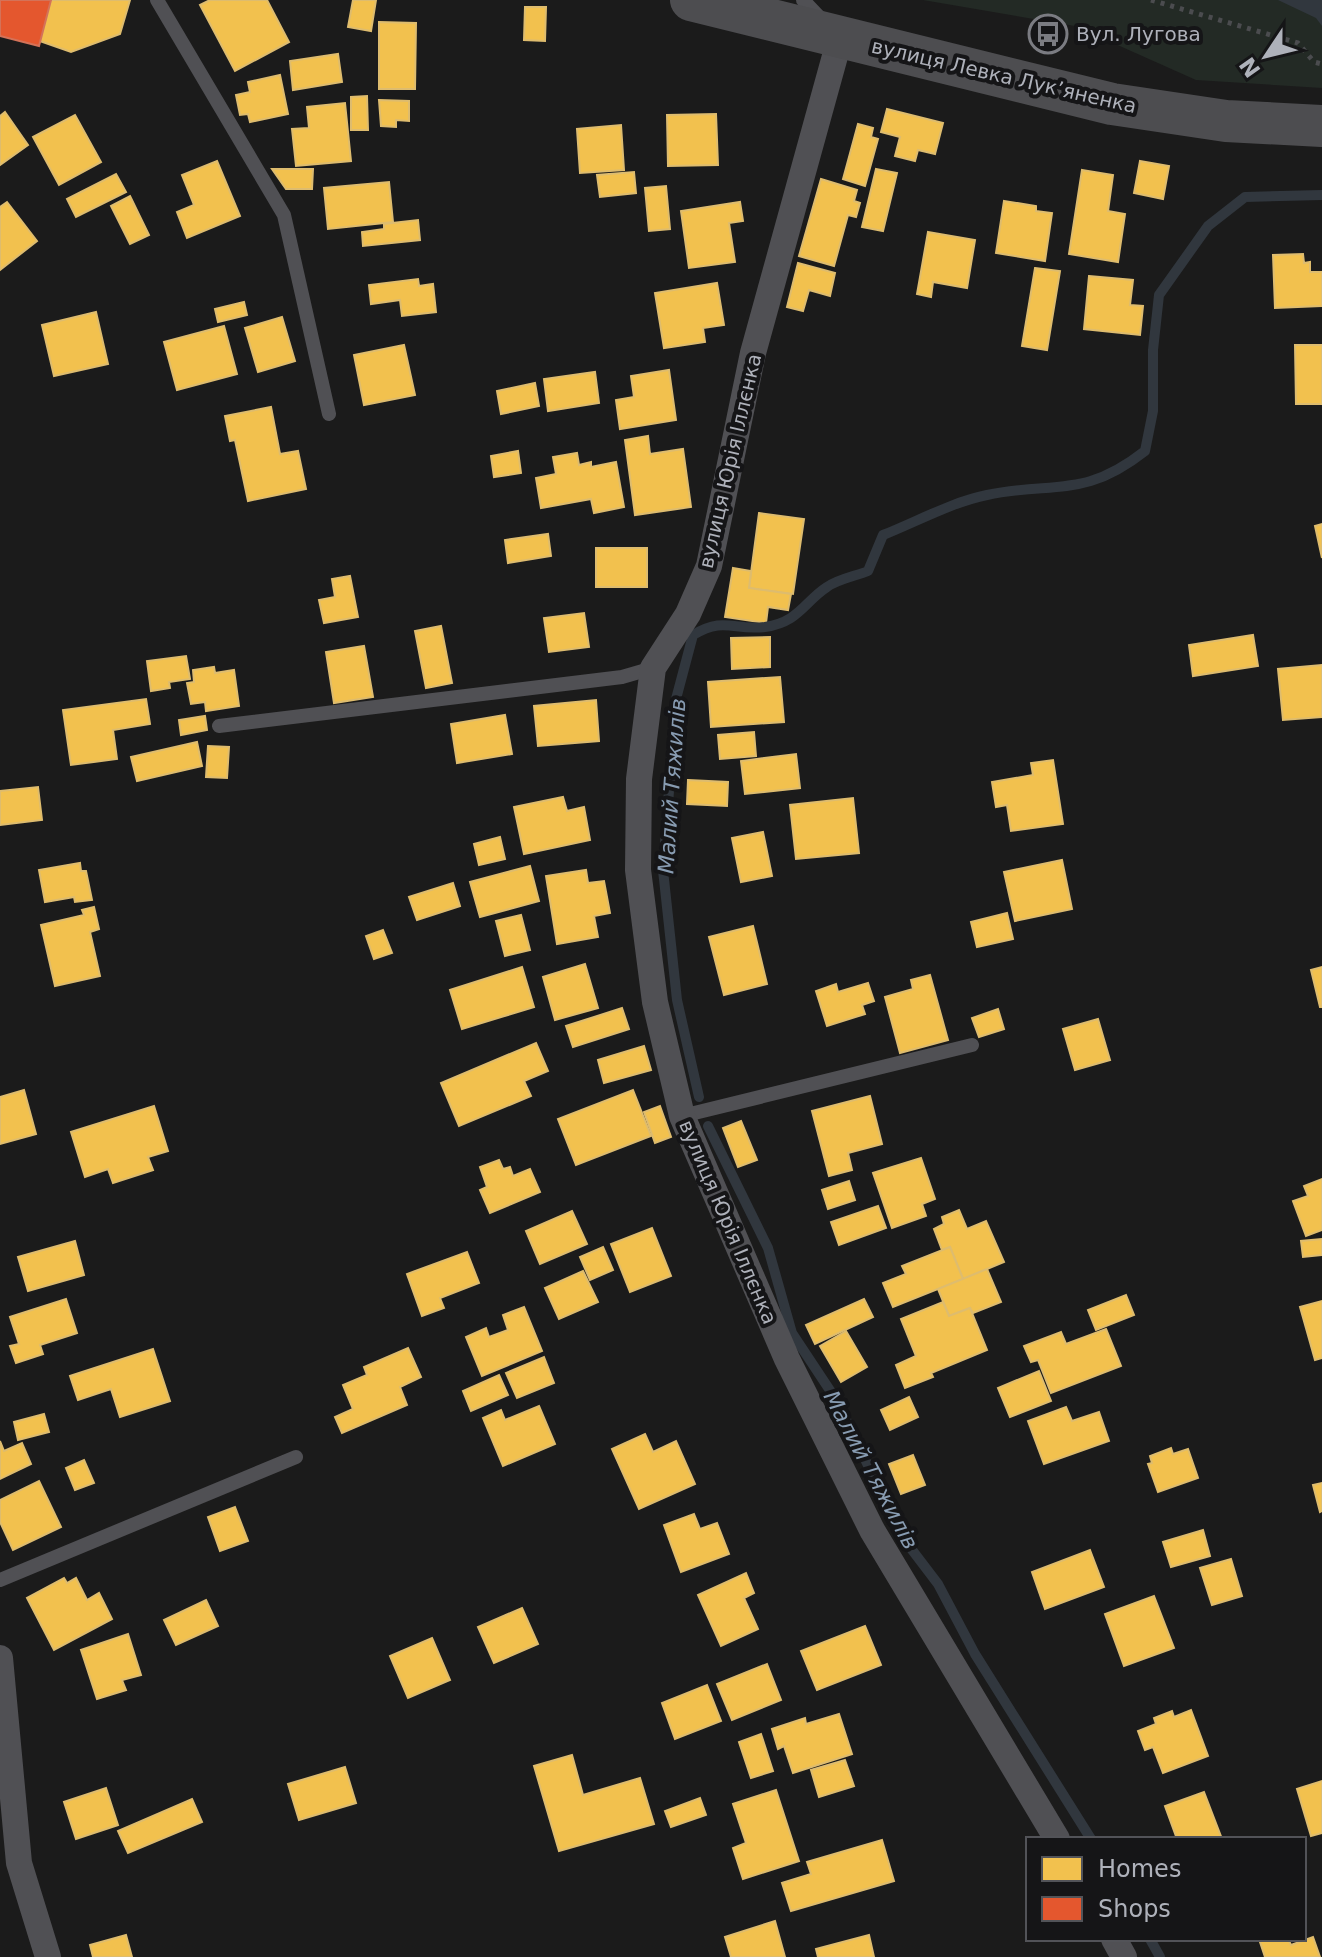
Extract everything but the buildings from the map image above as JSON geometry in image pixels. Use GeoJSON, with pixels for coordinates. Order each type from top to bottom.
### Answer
{"type":"FeatureCollection","features":[{"type":"Feature","properties":{"kind":"main road","name":"вулиця Левка Лукʼяненка"},"geometry":{"type":"LineString","coordinates":[[691,0],[1112,104],[1226,121],[1322,126]]}},
{"type":"Feature","properties":{"kind":"street","name":"вулиця Юрія Іллєнка"},"geometry":{"type":"LineString","coordinates":[[840,38],[753,353],[709,566],[688,614],[653,668],[639,779],[638,870],[655,1002],[682,1116],[835,1460],[872,1530],[1056,1837]]}},
{"type":"Feature","properties":{"kind":"street"},"geometry":{"type":"LineString","coordinates":[[0,1658],[19,1863],[48,1957]]}},
{"type":"Feature","properties":{"kind":"lane"},"geometry":{"type":"LineString","coordinates":[[157,0],[284,215],[329,414]]}},
{"type":"Feature","properties":{"kind":"lane"},"geometry":{"type":"LineString","coordinates":[[803,0],[840,38]]}},
{"type":"Feature","properties":{"kind":"lane"},"geometry":{"type":"LineString","coordinates":[[219,726],[622,677],[653,668]]}},
{"type":"Feature","properties":{"kind":"lane"},"geometry":{"type":"LineString","coordinates":[[682,1116],[972,1045]]}},
{"type":"Feature","properties":{"kind":"lane"},"geometry":{"type":"LineString","coordinates":[[0,1580],[296,1457]]}},
{"type":"Feature","properties":{"kind":"path"},"geometry":{"type":"LineString","coordinates":[[1151,0],[1298,43],[1314,62],[1322,64]]}},
{"type":"Feature","properties":{"kind":"shaded area"},"geometry":{"type":"Polygon","coordinates":[[[923,0],[1322,0],[1322,88],[1196,80],[1075,26],[923,0]]]}},
{"type":"Feature","properties":{"kind":"shaded area"},"geometry":{"type":"Polygon","coordinates":[[[1278,0],[1322,0],[1322,26],[1316,18],[1278,0]]]}},
{"type":"Feature","properties":{"kind":"waterway","name":"Малий Тяжилів"},"geometry":{"type":"LineString","coordinates":[[699,1097],[677,1000],[663,870],[676,699],[693,635],[713,626],[754,628],[786,621],[831,584],[868,571],[883,535],[947,507],[987,495],[1086,482],[1104,476],[1145,451],[1153,411],[1153,350],[1159,295],[1208,226],[1245,197],[1322,195]]}},
{"type":"Feature","properties":{"kind":"waterway","name":"Малий Тяжилів"},"geometry":{"type":"LineString","coordinates":[[708,1126],[768,1248],[792,1333],[837,1401],[903,1538],[938,1584],[975,1654],[1090,1837]]}},
{"type":"Feature","properties":{"kind":"waterway","name":"Малий Тяжилів"},"geometry":{"type":"LineString","coordinates":[[1151,1941],[1160,1957]]}},
{"type":"Feature","properties":{"kind":"place","name":"Вул. Лугова"},"geometry":{"type":"Point","coordinates":[1048,34]}}]}
